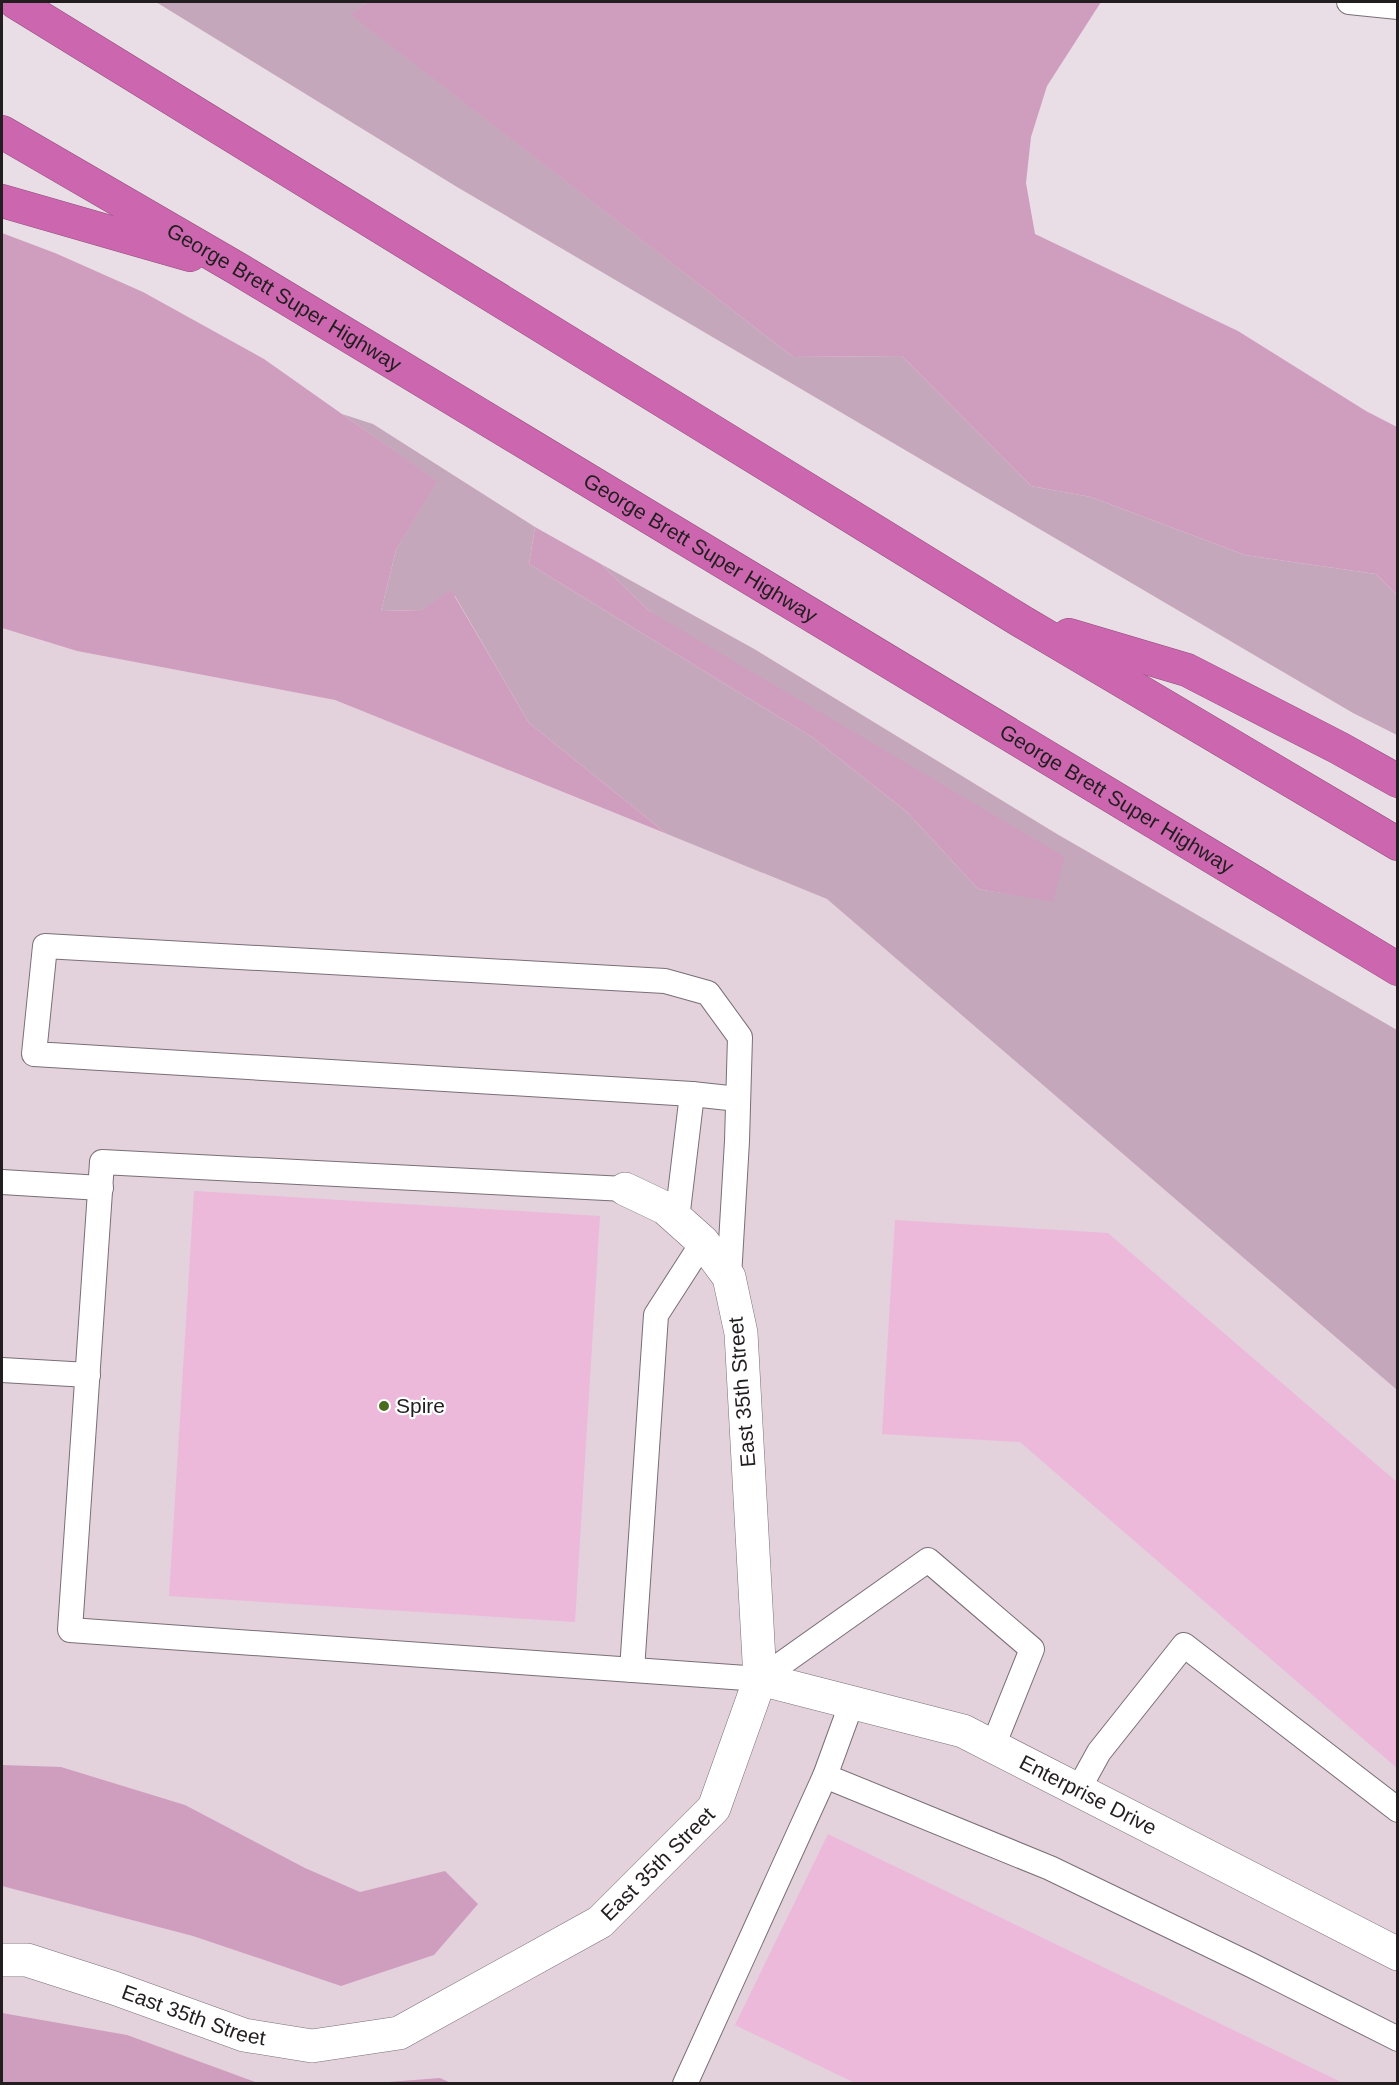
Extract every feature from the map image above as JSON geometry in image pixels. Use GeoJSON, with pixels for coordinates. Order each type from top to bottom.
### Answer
{"type":"FeatureCollection","features":[{"type":"Feature","properties":{"kind":"highway"},"geometry":{"type":"LineString","coordinates":[[15,2],[1021,621],[1398,844]]}},
{"type":"Feature","properties":{"kind":"highway","name":"George Brett Super Highway"},"geometry":{"type":"LineString","coordinates":[[2,132],[238,269],[1398,969]]}},
{"type":"Feature","properties":{"kind":"highway"},"geometry":{"type":"LineString","coordinates":[[2,201],[238,269]]}},
{"type":"Feature","properties":{"kind":"highway"},"geometry":{"type":"LineString","coordinates":[[1021,621],[1187,670],[1340,748],[1398,781]]}},
{"type":"Feature","properties":{"kind":"street","name":"East 35th Street"},"geometry":{"type":"LineString","coordinates":[[2,1960],[27,1960],[114,1988],[244,2035],[312,2046],[399,2033],[600,1922],[714,1808],[760,1680],[741,1333],[729,1277],[703,1242],[665,1208],[625,1189]]}},
{"type":"Feature","properties":{"kind":"street","name":"Enterprise Drive"},"geometry":{"type":"LineString","coordinates":[[760,1680],[963,1731],[1398,1954]]}},
{"type":"Feature","properties":{"kind":"lane"},"geometry":{"type":"LineString","coordinates":[[1349,2],[1398,7]]}},
{"type":"Feature","properties":{"kind":"lane"},"geometry":{"type":"LineString","coordinates":[[729,1277],[738,1100],[740,1036],[708,993],[664,981],[45,946],[34,1054],[692,1094],[738,1100]]}},
{"type":"Feature","properties":{"kind":"lane"},"geometry":{"type":"LineString","coordinates":[[677,1219],[692,1094]]}},
{"type":"Feature","properties":{"kind":"lane"},"geometry":{"type":"LineString","coordinates":[[625,1189],[102,1162],[70,1630],[760,1680],[928,1560],[1032,1649],[993,1746]]}},
{"type":"Feature","properties":{"kind":"lane"},"geometry":{"type":"LineString","coordinates":[[2,1182],[101,1188]]}},
{"type":"Feature","properties":{"kind":"lane"},"geometry":{"type":"LineString","coordinates":[[632,1670],[656,1315],[703,1242]]}},
{"type":"Feature","properties":{"kind":"lane"},"geometry":{"type":"LineString","coordinates":[[2,1370],[88,1375]]}},
{"type":"Feature","properties":{"kind":"lane"},"geometry":{"type":"LineString","coordinates":[[1078,1790],[1099,1752],[1184,1645],[1398,1810]]}},
{"type":"Feature","properties":{"kind":"lane"},"geometry":{"type":"LineString","coordinates":[[685,2084],[825,1776],[852,1702]]}},
{"type":"Feature","properties":{"kind":"lane"},"geometry":{"type":"LineString","coordinates":[[825,1776],[1050,1868],[1398,2039]]}},
{"type":"Feature","properties":{"kind":"shaded area"},"geometry":{"type":"Polygon","coordinates":[[[156,2],[367,2],[352,15],[793,357],[902,356],[1031,486],[1091,497],[1245,555],[1376,574],[1397,595],[1397,735],[1353,713],[457,187],[156,2]]]}},
{"type":"Feature","properties":{"kind":"shaded area"},"geometry":{"type":"Polygon","coordinates":[[[367,2],[1101,2],[1047,86],[1031,137],[1026,183],[1035,234],[1238,331],[1366,411],[1397,427],[1397,595],[1376,574],[1245,555],[1091,497],[1031,486],[902,356],[793,357],[351,15],[367,2]]]}},
{"type":"Feature","properties":{"kind":"shaded area"},"geometry":{"type":"Polygon","coordinates":[[[2,233],[55,253],[143,292],[264,359],[437,481],[396,550],[381,611],[422,610],[451,590],[529,723],[667,834],[335,700],[77,651],[2,628],[2,233]]]}},
{"type":"Feature","properties":{"kind":"shaded area"},"geometry":{"type":"Polygon","coordinates":[[[342,414],[373,424],[535,527],[529,564],[812,737],[907,812],[978,889],[1053,901],[649,611],[601,564],[756,650],[1057,834],[1397,1030],[1397,1390],[827,899],[667,834],[529,723],[455,596],[422,610],[381,611],[396,550],[436,481],[342,414]]]}},
{"type":"Feature","properties":{"kind":"shaded area"},"geometry":{"type":"Polygon","coordinates":[[[535,527],[601,564],[649,611],[1065,857],[1053,902],[978,889],[907,812],[812,737],[529,564],[535,527]]]}},
{"type":"Feature","properties":{"kind":"shaded area"},"geometry":{"type":"Polygon","coordinates":[[[2,628],[77,651],[335,700],[827,899],[1397,1390],[1397,2083],[2,2083],[2,628]]]}},
{"type":"Feature","properties":{"kind":"shaded area"},"geometry":{"type":"Polygon","coordinates":[[[2,1765],[61,1767],[185,1805],[305,1868],[360,1892],[445,1871],[478,1904],[434,1955],[341,1986],[193,1936],[2,1886],[2,1765]]]}},
{"type":"Feature","properties":{"kind":"shaded area"},"geometry":{"type":"Polygon","coordinates":[[[2,2013],[127,2035],[258,2083],[2,2083],[2,2013]]]}},
{"type":"Feature","properties":{"kind":"shaded area"},"geometry":{"type":"Polygon","coordinates":[[[440,2078],[451,2083],[376,2083],[440,2078]]]}},
{"type":"Feature","properties":{"kind":"building","name":"Spire"},"geometry":{"type":"Polygon","coordinates":[[[194,1191],[600,1216],[575,1622],[169,1596],[194,1191]]]}},
{"type":"Feature","properties":{"kind":"building"},"geometry":{"type":"Polygon","coordinates":[[[895,1220],[1108,1233],[1398,1483],[1398,1769],[1020,1442],[882,1434],[895,1220]]]}},
{"type":"Feature","properties":{"kind":"building"},"geometry":{"type":"Polygon","coordinates":[[[828,1834],[1345,2084],[857,2084],[735,2025],[828,1834]]]}},
{"type":"Feature","properties":{"kind":"place","name":"Spire"},"geometry":{"type":"Point","coordinates":[384,1406]}}]}
